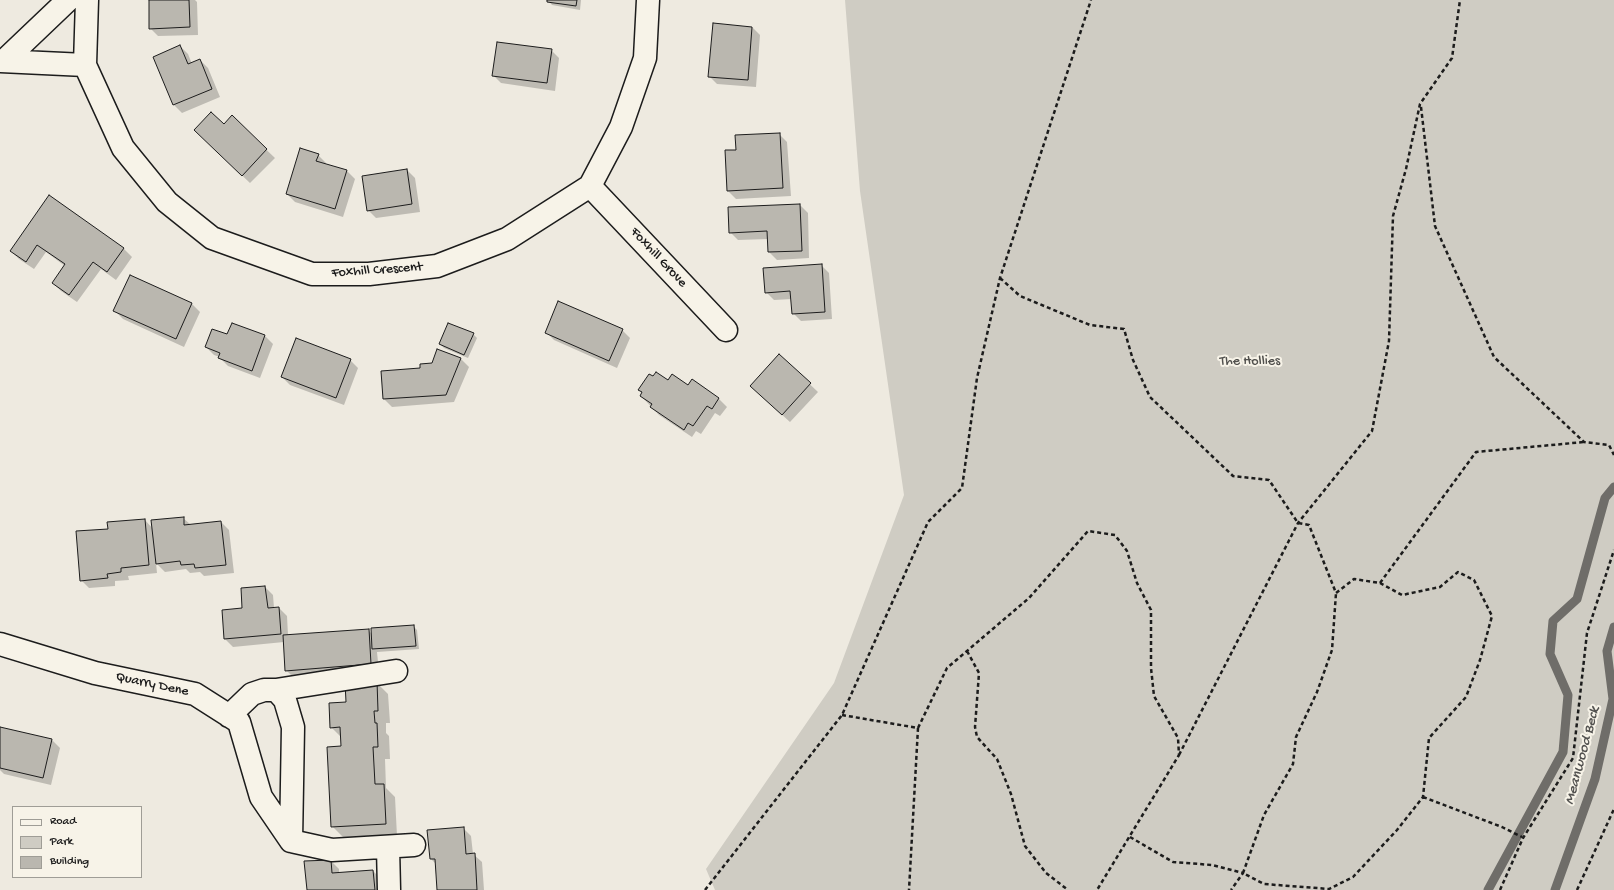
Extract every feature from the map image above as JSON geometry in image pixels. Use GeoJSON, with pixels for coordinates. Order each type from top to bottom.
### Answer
{"type":"FeatureCollection","features":[{"type":"Feature","properties":{"kind":"street"},"geometry":{"type":"LineString","coordinates":[[2,61],[68,0]]}},
{"type":"Feature","properties":{"kind":"street","name":"Foxhill Crescent"},"geometry":{"type":"LineString","coordinates":[[88,0],[85,65],[123,148],[167,202],[212,238],[312,274],[369,274],[437,266],[507,239],[590,186],[621,127],[645,58],[648,0]]}},
{"type":"Feature","properties":{"kind":"street"},"geometry":{"type":"LineString","coordinates":[[2,61],[85,65]]}},
{"type":"Feature","properties":{"kind":"street","name":"Foxhill Grove"},"geometry":{"type":"LineString","coordinates":[[590,186],[726,330]]}},
{"type":"Feature","properties":{"kind":"street","name":"Quarry Dene"},"geometry":{"type":"LineString","coordinates":[[0,644],[95,674],[195,694],[239,722],[261,797],[291,841]]}},
{"type":"Feature","properties":{"kind":"street"},"geometry":{"type":"LineString","coordinates":[[230,716],[252,694],[264,690],[276,690],[396,671]]}},
{"type":"Feature","properties":{"kind":"street"},"geometry":{"type":"LineString","coordinates":[[276,690],[285,700],[292,727],[291,841],[332,850],[414,845]]}},
{"type":"Feature","properties":{"kind":"street"},"geometry":{"type":"LineString","coordinates":[[388,847],[389,890]]}},
{"type":"Feature","properties":{"kind":"path"},"geometry":{"type":"LineString","coordinates":[[705,890],[842,715],[928,522],[962,488],[977,378],[1000,278],[1091,0]]}},
{"type":"Feature","properties":{"kind":"path"},"geometry":{"type":"LineString","coordinates":[[1097,890],[1180,755],[1298,523],[1372,431],[1389,341],[1393,216],[1406,170],[1420,104],[1452,58],[1460,0]]}},
{"type":"Feature","properties":{"kind":"path"},"geometry":{"type":"LineString","coordinates":[[1420,104],[1435,226],[1494,357],[1584,442]]}},
{"type":"Feature","properties":{"kind":"path"},"geometry":{"type":"LineString","coordinates":[[1000,278],[1020,296],[1090,325],[1124,329],[1133,360],[1150,397],[1234,476],[1269,480],[1298,523],[1309,525],[1336,593],[1332,650],[1317,692],[1296,737],[1293,764],[1264,815],[1242,873],[1231,890]]}},
{"type":"Feature","properties":{"kind":"path"},"geometry":{"type":"LineString","coordinates":[[1380,583],[1476,452],[1584,442],[1609,445],[1614,455]]}},
{"type":"Feature","properties":{"kind":"path"},"geometry":{"type":"LineString","coordinates":[[909,890],[918,728],[947,668],[1029,598],[1088,532],[1115,535],[1127,551],[1137,583],[1151,610],[1151,668],[1154,696],[1178,738],[1180,755]]}},
{"type":"Feature","properties":{"kind":"path"},"geometry":{"type":"LineString","coordinates":[[1500,890],[1522,838],[1573,758],[1587,633],[1614,550]]}},
{"type":"Feature","properties":{"kind":"path"},"geometry":{"type":"LineString","coordinates":[[1130,837],[1173,862],[1212,865],[1242,873],[1264,884],[1328,889],[1353,877],[1397,830],[1423,797],[1429,738],[1466,697],[1480,660],[1492,616],[1474,580],[1458,572],[1440,587],[1402,595],[1380,583],[1354,579],[1336,593]]}},
{"type":"Feature","properties":{"kind":"path"},"geometry":{"type":"LineString","coordinates":[[967,650],[979,672],[975,727],[977,737],[997,759],[1011,794],[1025,846],[1046,873],[1068,890]]}},
{"type":"Feature","properties":{"kind":"path"},"geometry":{"type":"LineString","coordinates":[[842,715],[918,728]]}},
{"type":"Feature","properties":{"kind":"path"},"geometry":{"type":"LineString","coordinates":[[1423,797],[1502,826],[1522,838]]}},
{"type":"Feature","properties":{"kind":"path"},"geometry":{"type":"LineString","coordinates":[[1577,890],[1614,808]]}},
{"type":"Feature","properties":{"kind":"green space","name":"The Hollies"},"geometry":{"type":"Polygon","coordinates":[[[845,0],[1614,0],[1614,890],[715,890],[706,869],[834,683],[904,495],[860,191],[845,0]]]}},
{"type":"Feature","properties":{"kind":"building"},"geometry":{"type":"Polygon","coordinates":[[[149,0],[189,0],[190,27],[149,29],[149,0]]]}},
{"type":"Feature","properties":{"kind":"building"},"geometry":{"type":"Polygon","coordinates":[[[547,0],[577,0],[576,6],[547,2],[547,0]]]}},
{"type":"Feature","properties":{"kind":"building"},"geometry":{"type":"Polygon","coordinates":[[[713,23],[752,27],[748,80],[708,77],[713,23]]]}},
{"type":"Feature","properties":{"kind":"building"},"geometry":{"type":"Polygon","coordinates":[[[497,42],[552,49],[547,83],[492,76],[497,42]]]}},
{"type":"Feature","properties":{"kind":"building"},"geometry":{"type":"Polygon","coordinates":[[[180,45],[188,64],[200,59],[212,89],[173,105],[153,57],[180,45]]]}},
{"type":"Feature","properties":{"kind":"building"},"geometry":{"type":"Polygon","coordinates":[[[211,112],[224,124],[232,115],[267,149],[242,176],[194,130],[211,112]]]}},
{"type":"Feature","properties":{"kind":"building"},"geometry":{"type":"Polygon","coordinates":[[[780,133],[783,188],[727,191],[725,150],[736,150],[735,135],[780,133]]]}},
{"type":"Feature","properties":{"kind":"building"},"geometry":{"type":"Polygon","coordinates":[[[300,148],[319,154],[316,161],[347,170],[335,209],[286,194],[300,148]]]}},
{"type":"Feature","properties":{"kind":"building"},"geometry":{"type":"Polygon","coordinates":[[[407,169],[412,204],[367,211],[362,176],[407,169]]]}},
{"type":"Feature","properties":{"kind":"building"},"geometry":{"type":"Polygon","coordinates":[[[49,195],[124,248],[107,272],[93,262],[69,295],[52,283],[65,264],[37,245],[26,262],[10,251],[49,195]]]}},
{"type":"Feature","properties":{"kind":"building"},"geometry":{"type":"Polygon","coordinates":[[[800,204],[802,251],[768,252],[767,231],[729,233],[728,207],[800,204]]]}},
{"type":"Feature","properties":{"kind":"building"},"geometry":{"type":"Polygon","coordinates":[[[822,264],[825,312],[792,314],[790,291],[765,293],[763,268],[822,264]]]}},
{"type":"Feature","properties":{"kind":"building"},"geometry":{"type":"Polygon","coordinates":[[[130,275],[192,303],[176,339],[113,311],[130,275]]]}},
{"type":"Feature","properties":{"kind":"building"},"geometry":{"type":"Polygon","coordinates":[[[558,301],[623,329],[609,361],[545,333],[558,301]]]}},
{"type":"Feature","properties":{"kind":"building"},"geometry":{"type":"Polygon","coordinates":[[[232,323],[265,335],[252,371],[218,358],[220,353],[205,347],[212,329],[227,334],[232,323]]]}},
{"type":"Feature","properties":{"kind":"building"},"geometry":{"type":"Polygon","coordinates":[[[448,323],[474,333],[464,355],[439,344],[448,323]]]}},
{"type":"Feature","properties":{"kind":"building"},"geometry":{"type":"Polygon","coordinates":[[[296,338],[351,359],[336,398],[281,377],[296,338]]]}},
{"type":"Feature","properties":{"kind":"building"},"geometry":{"type":"Polygon","coordinates":[[[437,349],[461,358],[446,395],[383,399],[381,371],[420,368],[420,364],[432,363],[437,349]]]}},
{"type":"Feature","properties":{"kind":"building"},"geometry":{"type":"Polygon","coordinates":[[[779,354],[811,383],[782,415],[750,386],[779,354]]]}},
{"type":"Feature","properties":{"kind":"building"},"geometry":{"type":"Polygon","coordinates":[[[656,372],[668,380],[672,374],[688,385],[692,379],[719,398],[712,409],[707,406],[693,426],[688,423],[684,430],[650,407],[652,404],[640,396],[642,392],[638,390],[649,374],[653,376],[656,372]]]}},
{"type":"Feature","properties":{"kind":"building"},"geometry":{"type":"Polygon","coordinates":[[[184,517],[184,525],[221,521],[226,565],[195,568],[194,564],[181,565],[180,561],[156,564],[151,520],[184,517]]]}},
{"type":"Feature","properties":{"kind":"building"},"geometry":{"type":"Polygon","coordinates":[[[145,519],[149,565],[121,568],[121,572],[107,574],[108,578],[80,581],[76,531],[108,529],[107,522],[145,519]]]}},
{"type":"Feature","properties":{"kind":"building"},"geometry":{"type":"Polygon","coordinates":[[[265,586],[268,608],[279,607],[281,634],[224,639],[222,610],[242,608],[241,588],[265,586]]]}},
{"type":"Feature","properties":{"kind":"building"},"geometry":{"type":"Polygon","coordinates":[[[414,625],[416,646],[372,649],[371,628],[414,625]]]}},
{"type":"Feature","properties":{"kind":"building"},"geometry":{"type":"Polygon","coordinates":[[[369,629],[371,664],[285,671],[283,635],[369,629]]]}},
{"type":"Feature","properties":{"kind":"building"},"geometry":{"type":"Polygon","coordinates":[[[377,681],[378,711],[374,711],[375,723],[377,723],[378,747],[373,747],[375,784],[384,784],[386,824],[331,827],[327,747],[341,746],[340,727],[330,728],[329,703],[346,702],[345,682],[377,681]]]}},
{"type":"Feature","properties":{"kind":"building"},"geometry":{"type":"Polygon","coordinates":[[[0,727],[52,739],[43,778],[0,768],[0,727]]]}},
{"type":"Feature","properties":{"kind":"building"},"geometry":{"type":"Polygon","coordinates":[[[464,827],[466,854],[475,853],[477,890],[437,890],[435,859],[430,859],[427,830],[464,827]]]}},
{"type":"Feature","properties":{"kind":"building"},"geometry":{"type":"Polygon","coordinates":[[[331,860],[332,873],[373,870],[375,890],[307,890],[304,861],[331,860]]]}},
{"type":"Feature","properties":{"kind":"waterway"},"geometry":{"type":"LineString","coordinates":[[1488,890],[1563,752],[1568,695],[1550,654],[1553,621],[1577,599],[1605,498],[1614,487]]}},
{"type":"Feature","properties":{"kind":"waterway","name":"Meanwood Beck"},"geometry":{"type":"LineString","coordinates":[[1555,890],[1595,779],[1613,699],[1607,651],[1614,627]]}}]}
